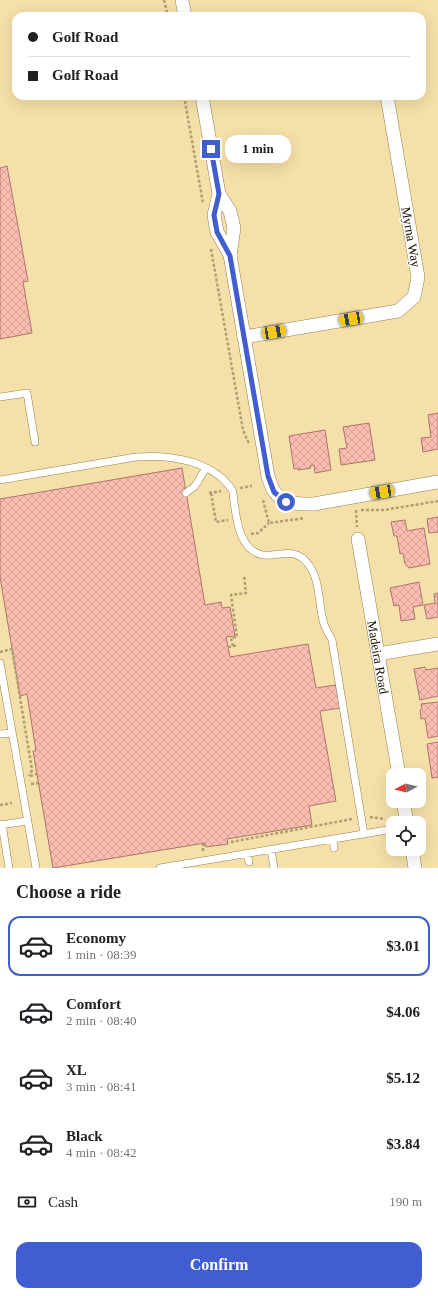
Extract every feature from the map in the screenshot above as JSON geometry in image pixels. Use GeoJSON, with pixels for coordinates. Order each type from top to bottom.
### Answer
{"type":"FeatureCollection","features":[{"type":"Feature","properties":{"kind":"street"},"geometry":{"type":"LineString","coordinates":[[182,0],[184,12]]}},
{"type":"Feature","properties":{"kind":"street"},"geometry":{"type":"LineString","coordinates":[[203,100],[219,194],[214,215],[217,232],[230,256],[268,476],[274,492],[286,502],[314,504],[438,482]]}},
{"type":"Feature","properties":{"kind":"street","name":"Myrna Way"},"geometry":{"type":"LineString","coordinates":[[244,337],[398,311],[414,297],[418,277],[388,100]]}},
{"type":"Feature","properties":{"kind":"street","name":"Madeira Road"},"geometry":{"type":"LineString","coordinates":[[358,539],[398,768]]}},
{"type":"Feature","properties":{"kind":"street"},"geometry":{"type":"LineString","coordinates":[[378,654],[438,644]]}},
{"type":"Feature","properties":{"kind":"street"},"geometry":{"type":"LineString","coordinates":[[413,856],[415,868]]}},
{"type":"Feature","properties":{"kind":"lane"},"geometry":{"type":"LineString","coordinates":[[0,397],[27,392],[35,442]]}},
{"type":"Feature","properties":{"kind":"lane"},"geometry":{"type":"LineString","coordinates":[[0,480],[136,457],[153,456],[189,461],[206,468],[221,477],[232,489],[237,517],[243,538],[251,549],[261,556],[287,552],[293,553],[308,565],[314,576],[318,587],[324,624],[332,640],[365,834],[368,842]]}},
{"type":"Feature","properties":{"kind":"lane"},"geometry":{"type":"LineString","coordinates":[[186,493],[195,486],[206,468]]}},
{"type":"Feature","properties":{"kind":"lane"},"geometry":{"type":"LineString","coordinates":[[0,663],[4,704],[12,733],[36,868]]}},
{"type":"Feature","properties":{"kind":"lane"},"geometry":{"type":"LineString","coordinates":[[0,734],[12,733]]}},
{"type":"Feature","properties":{"kind":"lane"},"geometry":{"type":"LineString","coordinates":[[9,868],[1,825],[27,821]]}},
{"type":"Feature","properties":{"kind":"lane"},"geometry":{"type":"LineString","coordinates":[[160,868],[386,830]]}},
{"type":"Feature","properties":{"kind":"lane"},"geometry":{"type":"LineString","coordinates":[[333,839],[334,848]]}},
{"type":"Feature","properties":{"kind":"lane"},"geometry":{"type":"LineString","coordinates":[[300,845],[301,853]]}},
{"type":"Feature","properties":{"kind":"lane"},"geometry":{"type":"LineString","coordinates":[[271,850],[274,868]]}},
{"type":"Feature","properties":{"kind":"lane"},"geometry":{"type":"LineString","coordinates":[[248,853],[249,862]]}},
{"type":"Feature","properties":{"kind":"lane"},"geometry":{"type":"LineString","coordinates":[[207,860],[209,868]]}},
{"type":"Feature","properties":{"kind":"path"},"geometry":{"type":"LineString","coordinates":[[164,0],[167,12]]}},
{"type":"Feature","properties":{"kind":"path"},"geometry":{"type":"LineString","coordinates":[[239,488],[252,486]]}},
{"type":"Feature","properties":{"kind":"path"},"geometry":{"type":"LineString","coordinates":[[223,491],[210,493],[216,522],[228,520],[231,527]]}},
{"type":"Feature","properties":{"kind":"path"},"geometry":{"type":"LineString","coordinates":[[356,510],[358,539]]}},
{"type":"Feature","properties":{"kind":"path"},"geometry":{"type":"LineString","coordinates":[[248,534],[258,533],[269,523]]}},
{"type":"Feature","properties":{"kind":"path"},"geometry":{"type":"LineString","coordinates":[[233,646],[232,638],[237,637],[231,595],[246,593],[244,575]]}},
{"type":"Feature","properties":{"kind":"path"},"geometry":{"type":"LineString","coordinates":[[228,647],[238,646]]}},
{"type":"Feature","properties":{"kind":"path"},"geometry":{"type":"LineString","coordinates":[[0,652],[12,649],[32,770],[29,776],[31,784],[38,783]]}},
{"type":"Feature","properties":{"kind":"path"},"geometry":{"type":"LineString","coordinates":[[29,776],[37,774]]}},
{"type":"Feature","properties":{"kind":"path"},"geometry":{"type":"LineString","coordinates":[[0,805],[12,803]]}},
{"type":"Feature","properties":{"kind":"path"},"geometry":{"type":"LineString","coordinates":[[368,816],[386,819]]}},
{"type":"Feature","properties":{"kind":"path"},"geometry":{"type":"LineString","coordinates":[[231,842],[355,819]]}},
{"type":"Feature","properties":{"kind":"building"},"geometry":{"type":"Polygon","coordinates":[[[7,166],[28,281],[23,282],[32,333],[0,339],[0,168],[7,166]]]}},
{"type":"Feature","properties":{"kind":"building"},"geometry":{"type":"Polygon","coordinates":[[[438,413],[438,449],[423,452],[421,438],[431,437],[428,415],[438,413]]]}},
{"type":"Feature","properties":{"kind":"building"},"geometry":{"type":"Polygon","coordinates":[[[369,423],[375,460],[341,465],[339,449],[347,448],[343,427],[369,423]]]}},
{"type":"Feature","properties":{"kind":"building"},"geometry":{"type":"Polygon","coordinates":[[[325,430],[331,470],[315,473],[314,465],[310,466],[311,468],[298,470],[298,468],[294,469],[289,436],[325,430]]]}},
{"type":"Feature","properties":{"kind":"building"},"geometry":{"type":"Polygon","coordinates":[[[182,468],[205,605],[221,602],[222,608],[230,607],[235,636],[226,637],[230,657],[308,644],[316,688],[336,685],[340,708],[320,711],[336,801],[309,806],[312,825],[227,839],[228,844],[206,847],[205,843],[53,868],[33,751],[36,751],[27,694],[20,696],[0,577],[0,499],[182,468]]]}},
{"type":"Feature","properties":{"kind":"building"},"geometry":{"type":"Polygon","coordinates":[[[438,517],[438,532],[429,533],[427,519],[438,517]]]}},
{"type":"Feature","properties":{"kind":"building"},"geometry":{"type":"Polygon","coordinates":[[[405,520],[407,531],[424,528],[430,564],[409,568],[405,564],[403,553],[400,554],[397,536],[394,536],[391,522],[405,520]]]}},
{"type":"Feature","properties":{"kind":"building"},"geometry":{"type":"Polygon","coordinates":[[[419,582],[423,605],[413,607],[415,619],[401,621],[399,605],[394,606],[390,588],[419,582]]]}},
{"type":"Feature","properties":{"kind":"building"},"geometry":{"type":"Polygon","coordinates":[[[438,593],[438,617],[427,619],[424,605],[435,603],[434,594],[438,593]]]}},
{"type":"Feature","properties":{"kind":"building"},"geometry":{"type":"Polygon","coordinates":[[[425,667],[426,670],[438,668],[438,696],[420,700],[414,669],[425,667]]]}},
{"type":"Feature","properties":{"kind":"building"},"geometry":{"type":"Polygon","coordinates":[[[438,702],[438,736],[428,738],[425,718],[421,719],[421,704],[438,702]]]}},
{"type":"Feature","properties":{"kind":"building"},"geometry":{"type":"Polygon","coordinates":[[[438,742],[438,777],[432,778],[427,744],[438,742]]]}},
{"type":"Feature","properties":{"kind":"route"},"geometry":{"type":"LineString","coordinates":[[211,149],[219,194],[214,215],[217,232],[230,256],[268,476],[274,492],[286,502]]}}]}
